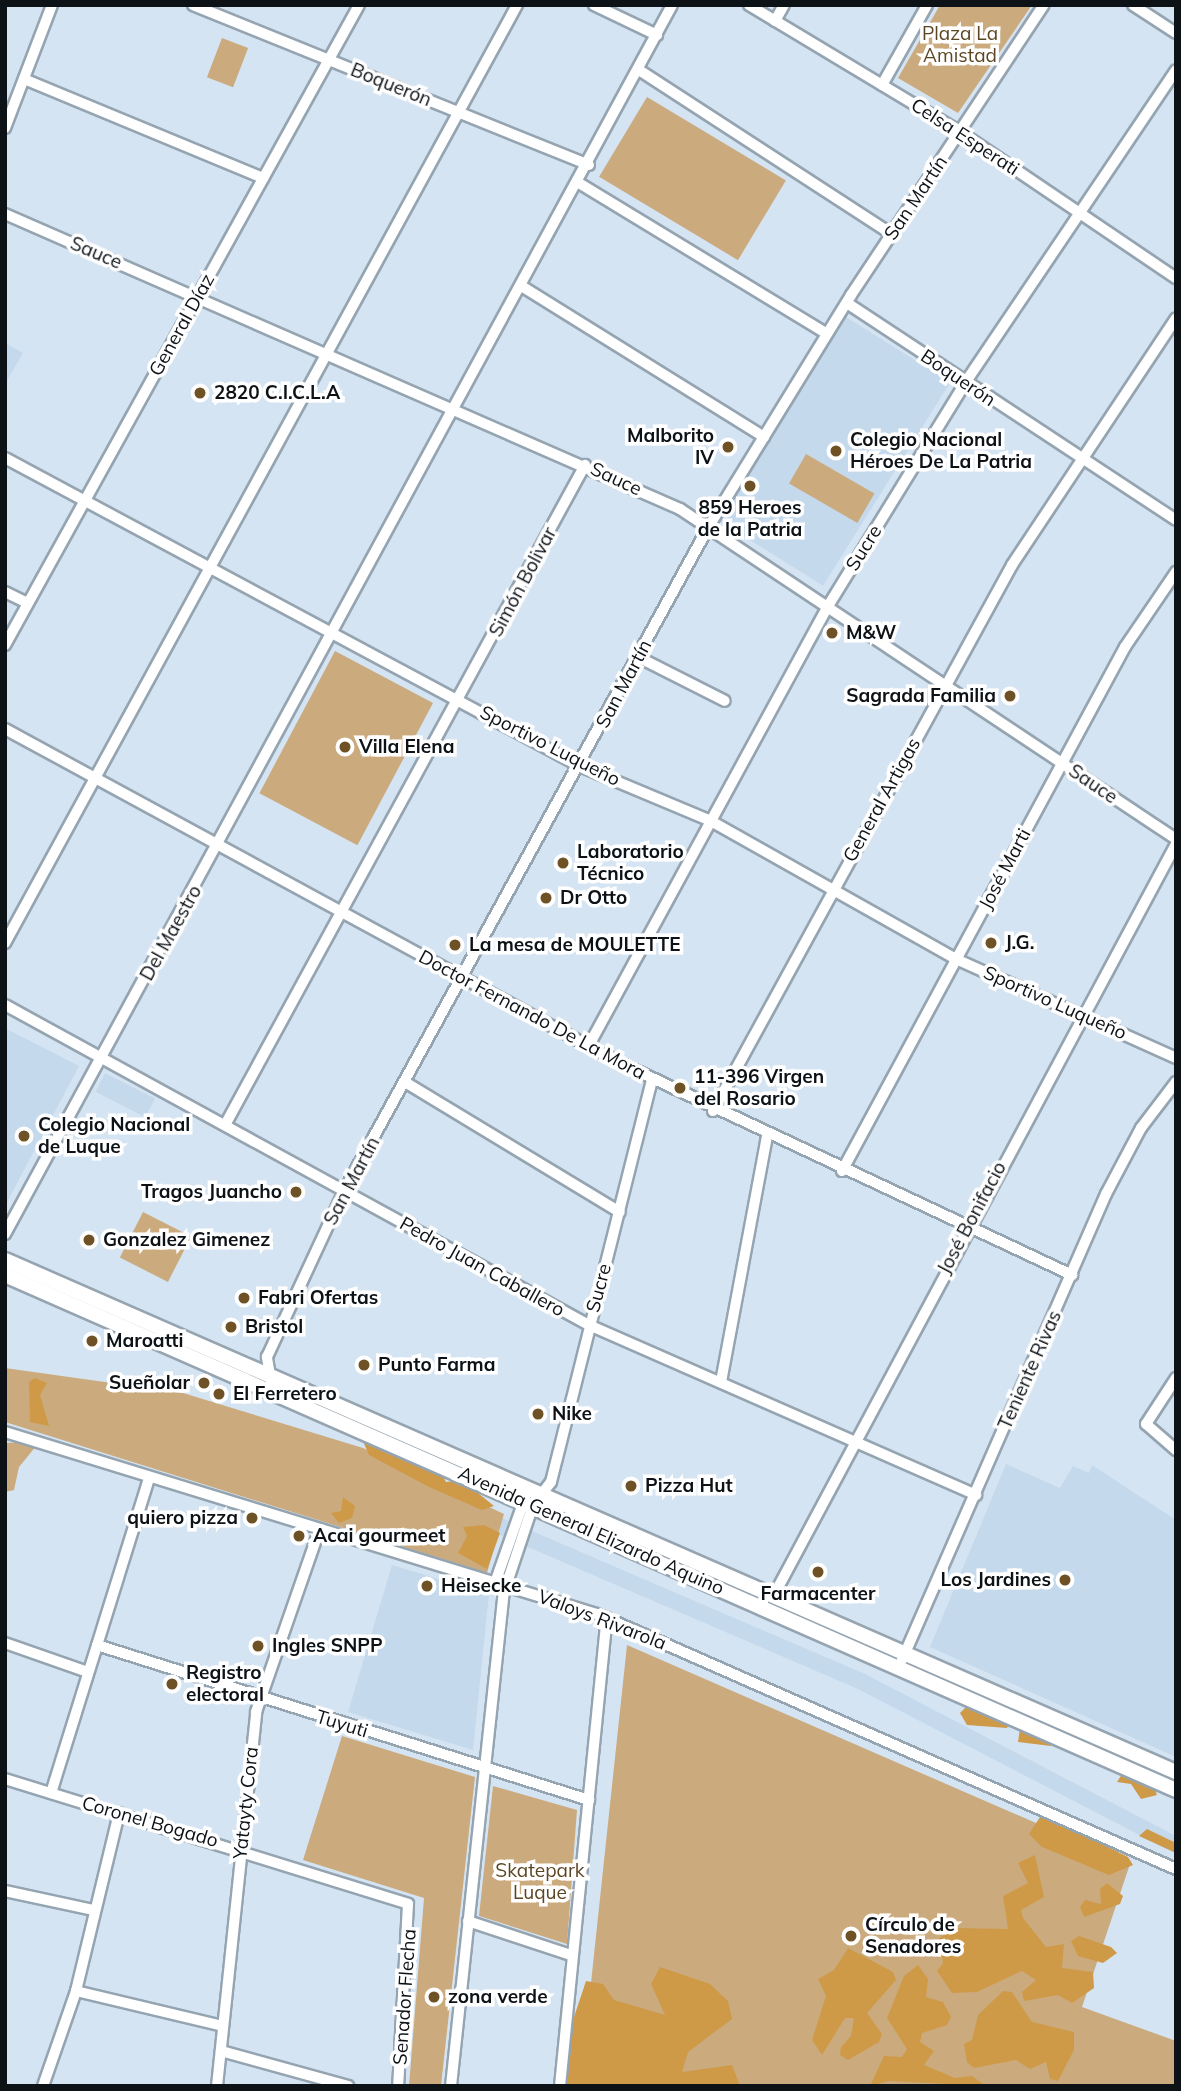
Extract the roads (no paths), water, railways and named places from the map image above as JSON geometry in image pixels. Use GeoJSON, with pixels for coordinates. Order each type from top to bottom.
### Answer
{"type":"FeatureCollection","features":[{"type":"Feature","properties":{"kind":"main road","name":"Avenida General Elizardo Aquino"},"geometry":{"type":"LineString","coordinates":[[5,1260],[774,1595],[902,1660],[1176,1790]]}},
{"type":"Feature","properties":{"kind":"main road","name":"Avenida General Elizardo Aquino"},"geometry":{"type":"LineString","coordinates":[[5,1275],[526,1502],[1176,1772]]}},
{"type":"Feature","properties":{"kind":"street"},"geometry":{"type":"LineString","coordinates":[[5,128],[52,5]]}},
{"type":"Feature","properties":{"kind":"street","name":"Boquerón"},"geometry":{"type":"LineString","coordinates":[[193,5],[214,9],[329,60],[589,165]]}},
{"type":"Feature","properties":{"kind":"street","name":"General Díaz"},"geometry":{"type":"LineString","coordinates":[[5,645],[359,5]]}},
{"type":"Feature","properties":{"kind":"street"},"geometry":{"type":"LineString","coordinates":[[5,943],[207,568],[517,5]]}},
{"type":"Feature","properties":{"kind":"street"},"geometry":{"type":"LineString","coordinates":[[594,5],[657,35]]}},
{"type":"Feature","properties":{"kind":"street","name":"Del Maestro"},"geometry":{"type":"LineString","coordinates":[[5,1234],[458,407],[673,5]]}},
{"type":"Feature","properties":{"kind":"street","name":"Celsa Esperati"},"geometry":{"type":"LineString","coordinates":[[749,5],[961,132],[1176,278]]}},
{"type":"Feature","properties":{"kind":"street"},"geometry":{"type":"LineString","coordinates":[[775,21],[784,5]]}},
{"type":"Feature","properties":{"kind":"street"},"geometry":{"type":"LineString","coordinates":[[882,85],[927,5]]}},
{"type":"Feature","properties":{"kind":"street","name":"San Martín"},"geometry":{"type":"LineString","coordinates":[[273,1392],[267,1357],[344,1191],[580,766],[709,526],[827,334],[1044,5]]}},
{"type":"Feature","properties":{"kind":"street"},"geometry":{"type":"LineString","coordinates":[[1133,5],[1176,33]]}},
{"type":"Feature","properties":{"kind":"street"},"geometry":{"type":"LineString","coordinates":[[639,70],[892,234]]}},
{"type":"Feature","properties":{"kind":"street","name":"Sucre"},"geometry":{"type":"LineString","coordinates":[[588,1047],[828,606],[965,383],[1176,70]]}},
{"type":"Feature","properties":{"kind":"street"},"geometry":{"type":"LineString","coordinates":[[24,79],[263,178]]}},
{"type":"Feature","properties":{"kind":"street"},"geometry":{"type":"LineString","coordinates":[[578,186],[827,334]]}},
{"type":"Feature","properties":{"kind":"street","name":"Sauce"},"geometry":{"type":"LineString","coordinates":[[5,214],[458,407],[709,526],[1176,842]]}},
{"type":"Feature","properties":{"kind":"street"},"geometry":{"type":"LineString","coordinates":[[523,287],[764,437]]}},
{"type":"Feature","properties":{"kind":"street","name":"Boquerón"},"geometry":{"type":"LineString","coordinates":[[847,303],[1081,461],[1176,520]]}},
{"type":"Feature","properties":{"kind":"street","name":"General Artigas"},"geometry":{"type":"LineString","coordinates":[[713,1111],[945,685],[1081,461],[1176,318]]}},
{"type":"Feature","properties":{"kind":"street","name":"Sportivo Luqueño"},"geometry":{"type":"LineString","coordinates":[[5,458],[207,568],[336,630],[580,766],[711,821],[956,959],[1176,1058]]}},
{"type":"Feature","properties":{"kind":"street","name":"Simón Bolivar"},"geometry":{"type":"LineString","coordinates":[[225,1125],[460,699],[585,465]]}},
{"type":"Feature","properties":{"kind":"street","name":"José Marti"},"geometry":{"type":"LineString","coordinates":[[842,1171],[1125,646],[1176,572]]}},
{"type":"Feature","properties":{"kind":"street"},"geometry":{"type":"LineString","coordinates":[[5,592],[28,603]]}},
{"type":"Feature","properties":{"kind":"street"},"geometry":{"type":"LineString","coordinates":[[638,657],[725,701]]}},
{"type":"Feature","properties":{"kind":"street","name":"Doctor Fernando De La Mora"},"geometry":{"type":"LineString","coordinates":[[5,729],[652,1080],[767,1137],[1072,1275]]}},
{"type":"Feature","properties":{"kind":"street","name":"José Bonifacio"},"geometry":{"type":"LineString","coordinates":[[774,1595],[967,1227],[1176,842]]}},
{"type":"Feature","properties":{"kind":"street","name":"Pedro Juan Caballero"},"geometry":{"type":"LineString","coordinates":[[5,1006],[589,1325],[976,1495]]}},
{"type":"Feature","properties":{"kind":"street","name":"Sucre"},"geometry":{"type":"LineString","coordinates":[[545,1495],[652,1080]]}},
{"type":"Feature","properties":{"kind":"street"},"geometry":{"type":"LineString","coordinates":[[405,1082],[620,1212]]}},
{"type":"Feature","properties":{"kind":"street","name":"Teniente Rivas"},"geometry":{"type":"LineString","coordinates":[[902,1660],[1072,1275],[1141,1128],[1176,1082]]}},
{"type":"Feature","properties":{"kind":"street"},"geometry":{"type":"LineString","coordinates":[[721,1382],[767,1137]]}},
{"type":"Feature","properties":{"kind":"street"},"geometry":{"type":"LineString","coordinates":[[1176,1377],[1146,1424],[1156,1436],[1176,1450]]}},
{"type":"Feature","properties":{"kind":"street","name":"Valoys Rivarola"},"geometry":{"type":"LineString","coordinates":[[5,1432],[607,1618],[1176,1869]]}},
{"type":"Feature","properties":{"kind":"street"},"geometry":{"type":"LineString","coordinates":[[51,1793],[149,1478]]}},
{"type":"Feature","properties":{"kind":"street"},"geometry":{"type":"LineString","coordinates":[[451,2086],[502,1587],[526,1502],[545,1495]]}},
{"type":"Feature","properties":{"kind":"street","name":"Yatayty Cora"},"geometry":{"type":"LineString","coordinates":[[217,2086],[241,1849],[260,1699],[319,1531]]}},
{"type":"Feature","properties":{"kind":"street"},"geometry":{"type":"LineString","coordinates":[[560,2086],[607,1618]]}},
{"type":"Feature","properties":{"kind":"street"},"geometry":{"type":"LineString","coordinates":[[5,1643],[88,1672]]}},
{"type":"Feature","properties":{"kind":"street","name":"Tuyuti"},"geometry":{"type":"LineString","coordinates":[[97,1645],[260,1699],[589,1800]]}},
{"type":"Feature","properties":{"kind":"street","name":"Coronel Bogado"},"geometry":{"type":"LineString","coordinates":[[5,1779],[403,1900],[411,1909]]}},
{"type":"Feature","properties":{"kind":"street"},"geometry":{"type":"LineString","coordinates":[[43,2086],[76,1991],[119,1813]]}},
{"type":"Feature","properties":{"kind":"street"},"geometry":{"type":"LineString","coordinates":[[5,1891],[94,1910]]}},
{"type":"Feature","properties":{"kind":"street","name":"Senador Flecha"},"geometry":{"type":"LineString","coordinates":[[398,2086],[411,1909]]}},
{"type":"Feature","properties":{"kind":"street"},"geometry":{"type":"LineString","coordinates":[[468,1920],[572,1955]]}},
{"type":"Feature","properties":{"kind":"street"},"geometry":{"type":"LineString","coordinates":[[76,1991],[223,2026]]}},
{"type":"Feature","properties":{"kind":"street"},"geometry":{"type":"LineString","coordinates":[[221,2051],[348,2086]]}},
{"type":"Feature","properties":{"kind":"place","name":"2820 C.I.C.L.A"},"geometry":{"type":"Point","coordinates":[200,393]}},
{"type":"Feature","properties":{"kind":"place","name":"Malborito IV"},"geometry":{"type":"Point","coordinates":[728,447]}},
{"type":"Feature","properties":{"kind":"place","name":"Colegio Nacional Héroes De La Patria"},"geometry":{"type":"Point","coordinates":[836,451]}},
{"type":"Feature","properties":{"kind":"place","name":"859 Heroes de la Patria"},"geometry":{"type":"Point","coordinates":[750,486]}},
{"type":"Feature","properties":{"kind":"place","name":"M&W"},"geometry":{"type":"Point","coordinates":[832,633]}},
{"type":"Feature","properties":{"kind":"place","name":"Sagrada Familia"},"geometry":{"type":"Point","coordinates":[1010,696]}},
{"type":"Feature","properties":{"kind":"place","name":"Villa Elena"},"geometry":{"type":"Point","coordinates":[345,747]}},
{"type":"Feature","properties":{"kind":"place","name":"Laboratorio Técnico"},"geometry":{"type":"Point","coordinates":[563,863]}},
{"type":"Feature","properties":{"kind":"place","name":"Dr Otto"},"geometry":{"type":"Point","coordinates":[546,898]}},
{"type":"Feature","properties":{"kind":"place","name":"J.G."},"geometry":{"type":"Point","coordinates":[991,943]}},
{"type":"Feature","properties":{"kind":"place","name":"La mesa de MOULETTE"},"geometry":{"type":"Point","coordinates":[455,945]}},
{"type":"Feature","properties":{"kind":"place","name":"11-396 Virgen del Rosario"},"geometry":{"type":"Point","coordinates":[680,1088]}},
{"type":"Feature","properties":{"kind":"place","name":"Colegio Nacional de Luque"},"geometry":{"type":"Point","coordinates":[24,1136]}},
{"type":"Feature","properties":{"kind":"place","name":"Tragos Juancho"},"geometry":{"type":"Point","coordinates":[296,1192]}},
{"type":"Feature","properties":{"kind":"place","name":"Gonzalez Gimenez"},"geometry":{"type":"Point","coordinates":[89,1240]}},
{"type":"Feature","properties":{"kind":"place","name":"Fabri Ofertas"},"geometry":{"type":"Point","coordinates":[244,1298]}},
{"type":"Feature","properties":{"kind":"place","name":"Bristol"},"geometry":{"type":"Point","coordinates":[231,1327]}},
{"type":"Feature","properties":{"kind":"place","name":"Maroatti"},"geometry":{"type":"Point","coordinates":[92,1341]}},
{"type":"Feature","properties":{"kind":"place","name":"Punto Farma"},"geometry":{"type":"Point","coordinates":[364,1365]}},
{"type":"Feature","properties":{"kind":"place","name":"Sueñolar"},"geometry":{"type":"Point","coordinates":[204,1383]}},
{"type":"Feature","properties":{"kind":"place","name":"El Ferretero"},"geometry":{"type":"Point","coordinates":[219,1394]}},
{"type":"Feature","properties":{"kind":"place","name":"Nike"},"geometry":{"type":"Point","coordinates":[538,1414]}},
{"type":"Feature","properties":{"kind":"place","name":"Pizza Hut"},"geometry":{"type":"Point","coordinates":[631,1486]}},
{"type":"Feature","properties":{"kind":"place","name":"quiero pizza"},"geometry":{"type":"Point","coordinates":[252,1518]}},
{"type":"Feature","properties":{"kind":"place","name":"Acai gourmeet"},"geometry":{"type":"Point","coordinates":[299,1536]}},
{"type":"Feature","properties":{"kind":"place","name":"Farmacenter"},"geometry":{"type":"Point","coordinates":[818,1572]}},
{"type":"Feature","properties":{"kind":"place","name":"Los Jardines"},"geometry":{"type":"Point","coordinates":[1065,1580]}},
{"type":"Feature","properties":{"kind":"place","name":"Heisecke"},"geometry":{"type":"Point","coordinates":[427,1586]}},
{"type":"Feature","properties":{"kind":"place","name":"Ingles SNPP"},"geometry":{"type":"Point","coordinates":[258,1646]}},
{"type":"Feature","properties":{"kind":"place","name":"Registro electoral"},"geometry":{"type":"Point","coordinates":[172,1684]}},
{"type":"Feature","properties":{"kind":"place","name":"Círculo de Senadores"},"geometry":{"type":"Point","coordinates":[851,1936]}},
{"type":"Feature","properties":{"kind":"place","name":"zona verde"},"geometry":{"type":"Point","coordinates":[434,1997]}},
{"type":"Feature","properties":{"kind":"park label","name":"Plaza La Amistad"},"geometry":{"type":"Point","coordinates":[960,45]}},
{"type":"Feature","properties":{"kind":"park label","name":"Skatepark Luque"},"geometry":{"type":"Point","coordinates":[540,1882]}}]}
